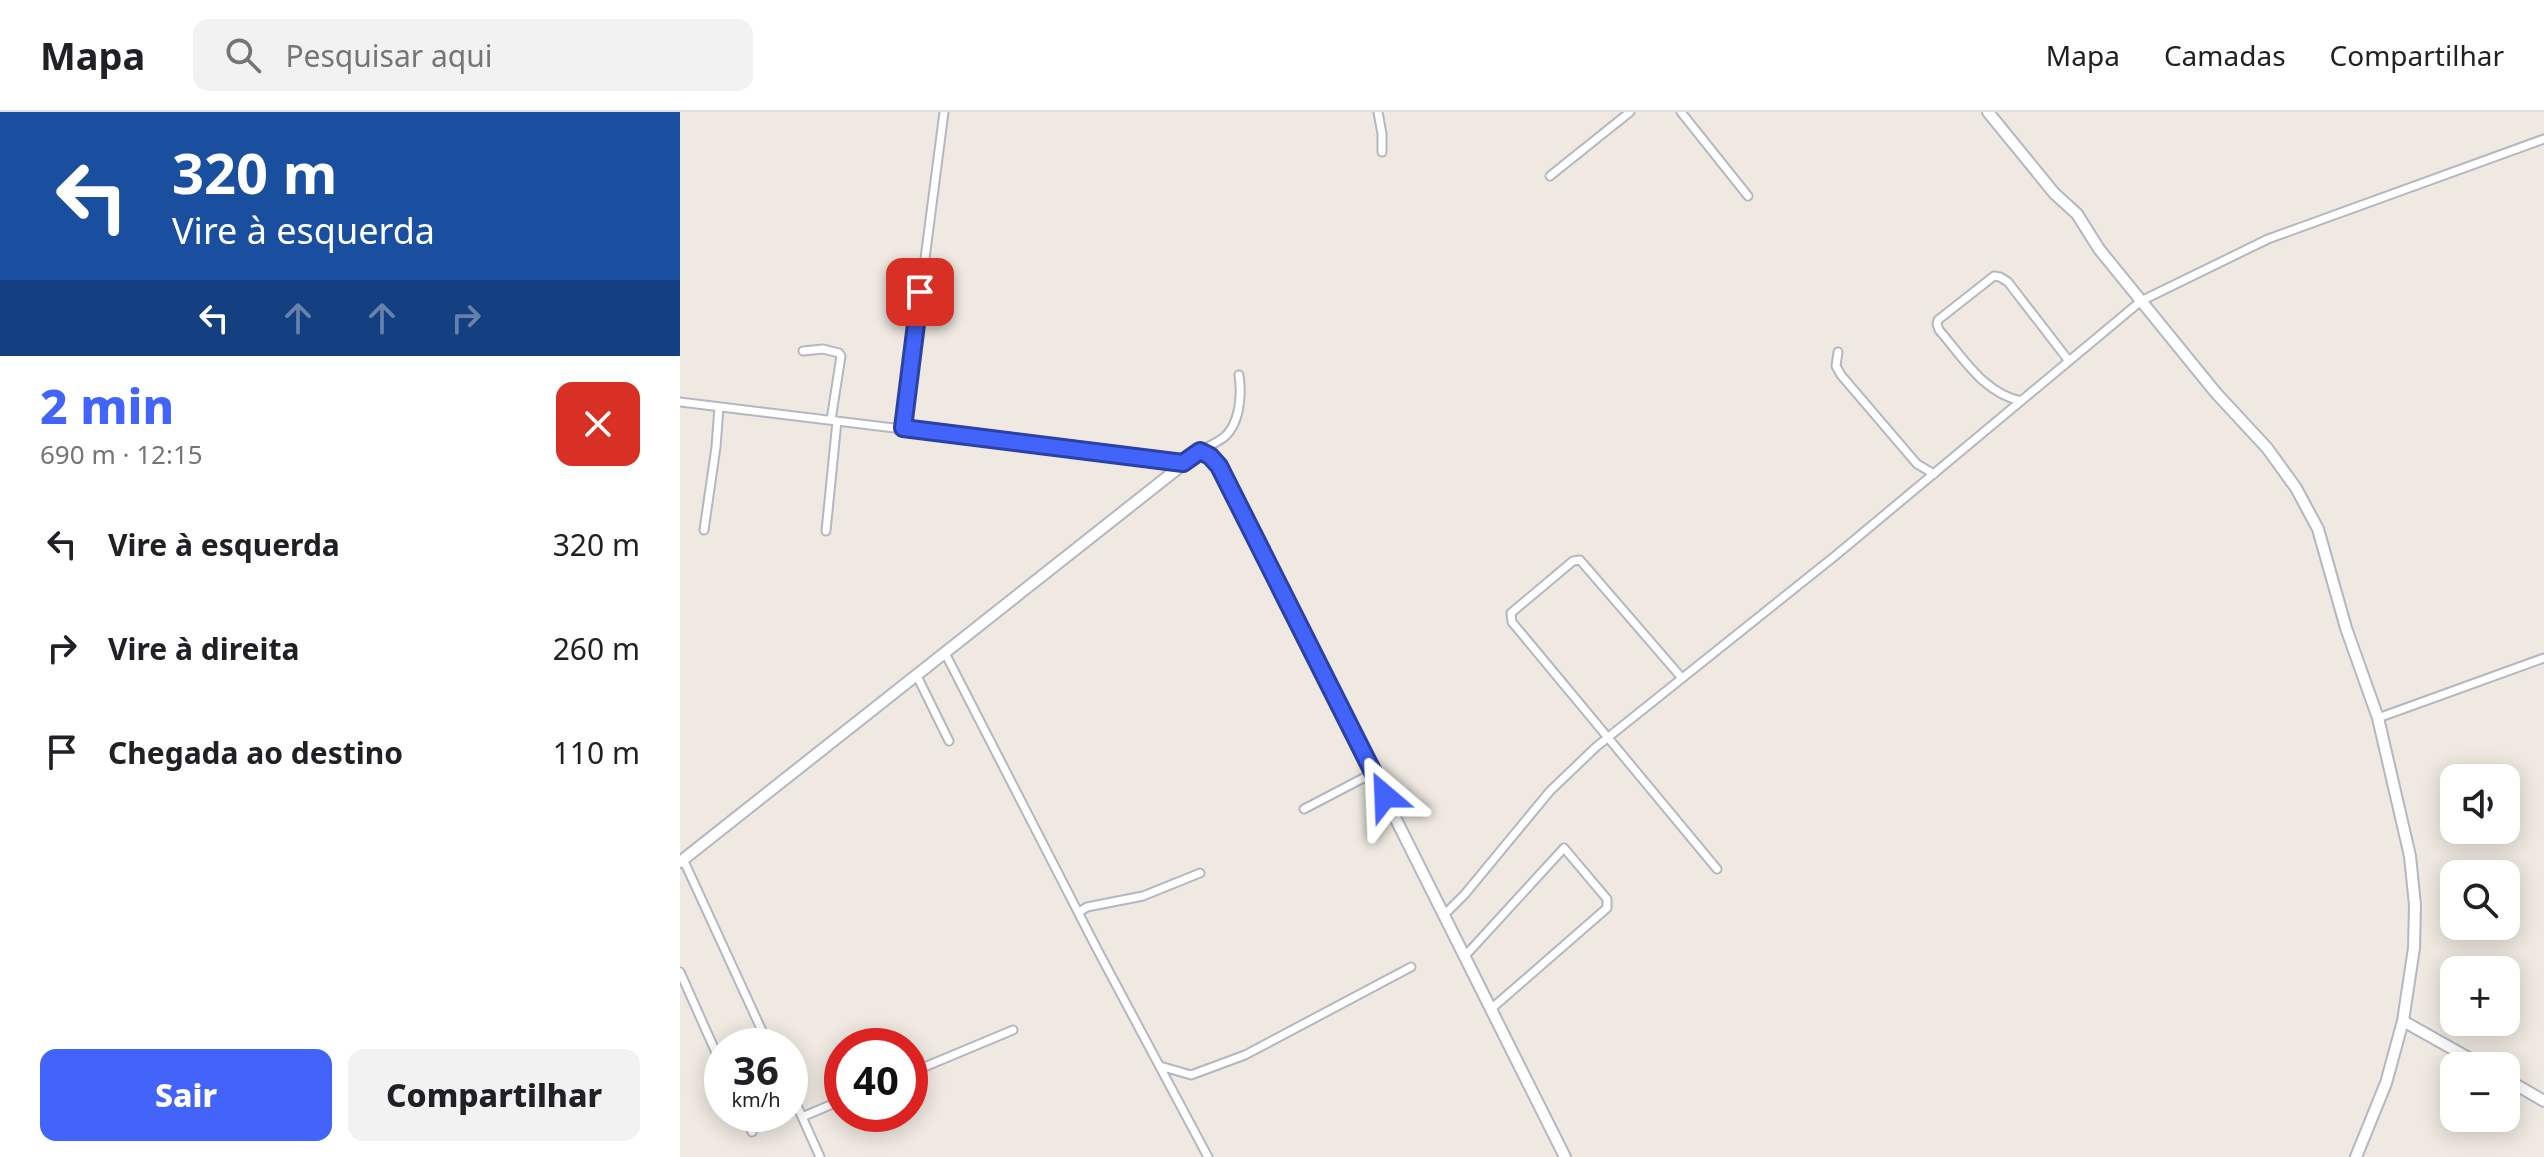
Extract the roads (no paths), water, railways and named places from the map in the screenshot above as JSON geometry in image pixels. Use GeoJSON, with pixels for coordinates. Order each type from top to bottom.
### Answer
{"type":"FeatureCollection","features":[{"type":"Feature","properties":{"kind":"street"},"geometry":{"type":"LineString","coordinates":[[903,428],[944,112]]}},
{"type":"Feature","properties":{"kind":"street"},"geometry":{"type":"LineString","coordinates":[[1378,112],[1382,152]]}},
{"type":"Feature","properties":{"kind":"street"},"geometry":{"type":"LineString","coordinates":[[1550,176],[1630,112]]}},
{"type":"Feature","properties":{"kind":"street"},"geometry":{"type":"LineString","coordinates":[[1681,112],[1748,196]]}},
{"type":"Feature","properties":{"kind":"street"},"geometry":{"type":"LineString","coordinates":[[1988,112],[2054,193],[2077,214],[2099,249],[2216,393],[2267,448],[2296,488],[2318,529],[2346,628],[2378,718],[2410,856],[2415,905],[2414,948],[2403,1021],[2386,1083],[2356,1157]]}},
{"type":"Feature","properties":{"kind":"street"},"geometry":{"type":"LineString","coordinates":[[1444,915],[1550,791],[1608,737],[1934,474],[2141,301],[2268,239],[2544,139]]}},
{"type":"Feature","properties":{"kind":"street"},"geometry":{"type":"LineString","coordinates":[[2021,401],[2010,399],[1988,387],[1939,330],[1938,320],[1994,276],[2000,277],[2008,282],[2069,361]]}},
{"type":"Feature","properties":{"kind":"street"},"geometry":{"type":"LineString","coordinates":[[803,351],[823,349],[841,356],[826,531]]}},
{"type":"Feature","properties":{"kind":"street"},"geometry":{"type":"LineString","coordinates":[[1838,352],[1836,366],[1841,375],[1917,464],[1934,474]]}},
{"type":"Feature","properties":{"kind":"street"},"geometry":{"type":"LineString","coordinates":[[760,1028],[681,860],[1183,463],[1223,438],[1233,426],[1240,394],[1239,375]]}},
{"type":"Feature","properties":{"kind":"street"},"geometry":{"type":"LineString","coordinates":[[680,402],[1183,463]]}},
{"type":"Feature","properties":{"kind":"street"},"geometry":{"type":"LineString","coordinates":[[704,530],[719,407]]}},
{"type":"Feature","properties":{"kind":"street"},"geometry":{"type":"LineString","coordinates":[[1200,451],[1219,466],[1565,1157]]}},
{"type":"Feature","properties":{"kind":"street"},"geometry":{"type":"LineString","coordinates":[[1681,677],[1580,560],[1573,561],[1511,613],[1512,622],[1717,869]]}},
{"type":"Feature","properties":{"kind":"street"},"geometry":{"type":"LineString","coordinates":[[945,653],[1208,1157]]}},
{"type":"Feature","properties":{"kind":"street"},"geometry":{"type":"LineString","coordinates":[[2378,718],[2544,658]]}},
{"type":"Feature","properties":{"kind":"street"},"geometry":{"type":"LineString","coordinates":[[917,676],[949,741]]}},
{"type":"Feature","properties":{"kind":"street"},"geometry":{"type":"LineString","coordinates":[[1304,809],[1373,773]]}},
{"type":"Feature","properties":{"kind":"street"},"geometry":{"type":"LineString","coordinates":[[1465,956],[1564,848],[1607,899],[1607,908],[1491,1009]]}},
{"type":"Feature","properties":{"kind":"street"},"geometry":{"type":"LineString","coordinates":[[1079,912],[1087,907],[1143,896],[1200,873]]}},
{"type":"Feature","properties":{"kind":"street"},"geometry":{"type":"LineString","coordinates":[[1160,1066],[1191,1075],[1217,1067],[1411,967]]}},
{"type":"Feature","properties":{"kind":"street"},"geometry":{"type":"LineString","coordinates":[[680,972],[705,1028]]}},
{"type":"Feature","properties":{"kind":"street"},"geometry":{"type":"LineString","coordinates":[[2403,1021],[2458,1052]]}},
{"type":"Feature","properties":{"kind":"street"},"geometry":{"type":"LineString","coordinates":[[928,1065],[1013,1030]]}},
{"type":"Feature","properties":{"kind":"street"},"geometry":{"type":"LineString","coordinates":[[2520,1087],[2544,1101]]}},
{"type":"Feature","properties":{"kind":"street"},"geometry":{"type":"LineString","coordinates":[[808,1130],[820,1157]]}}]}
